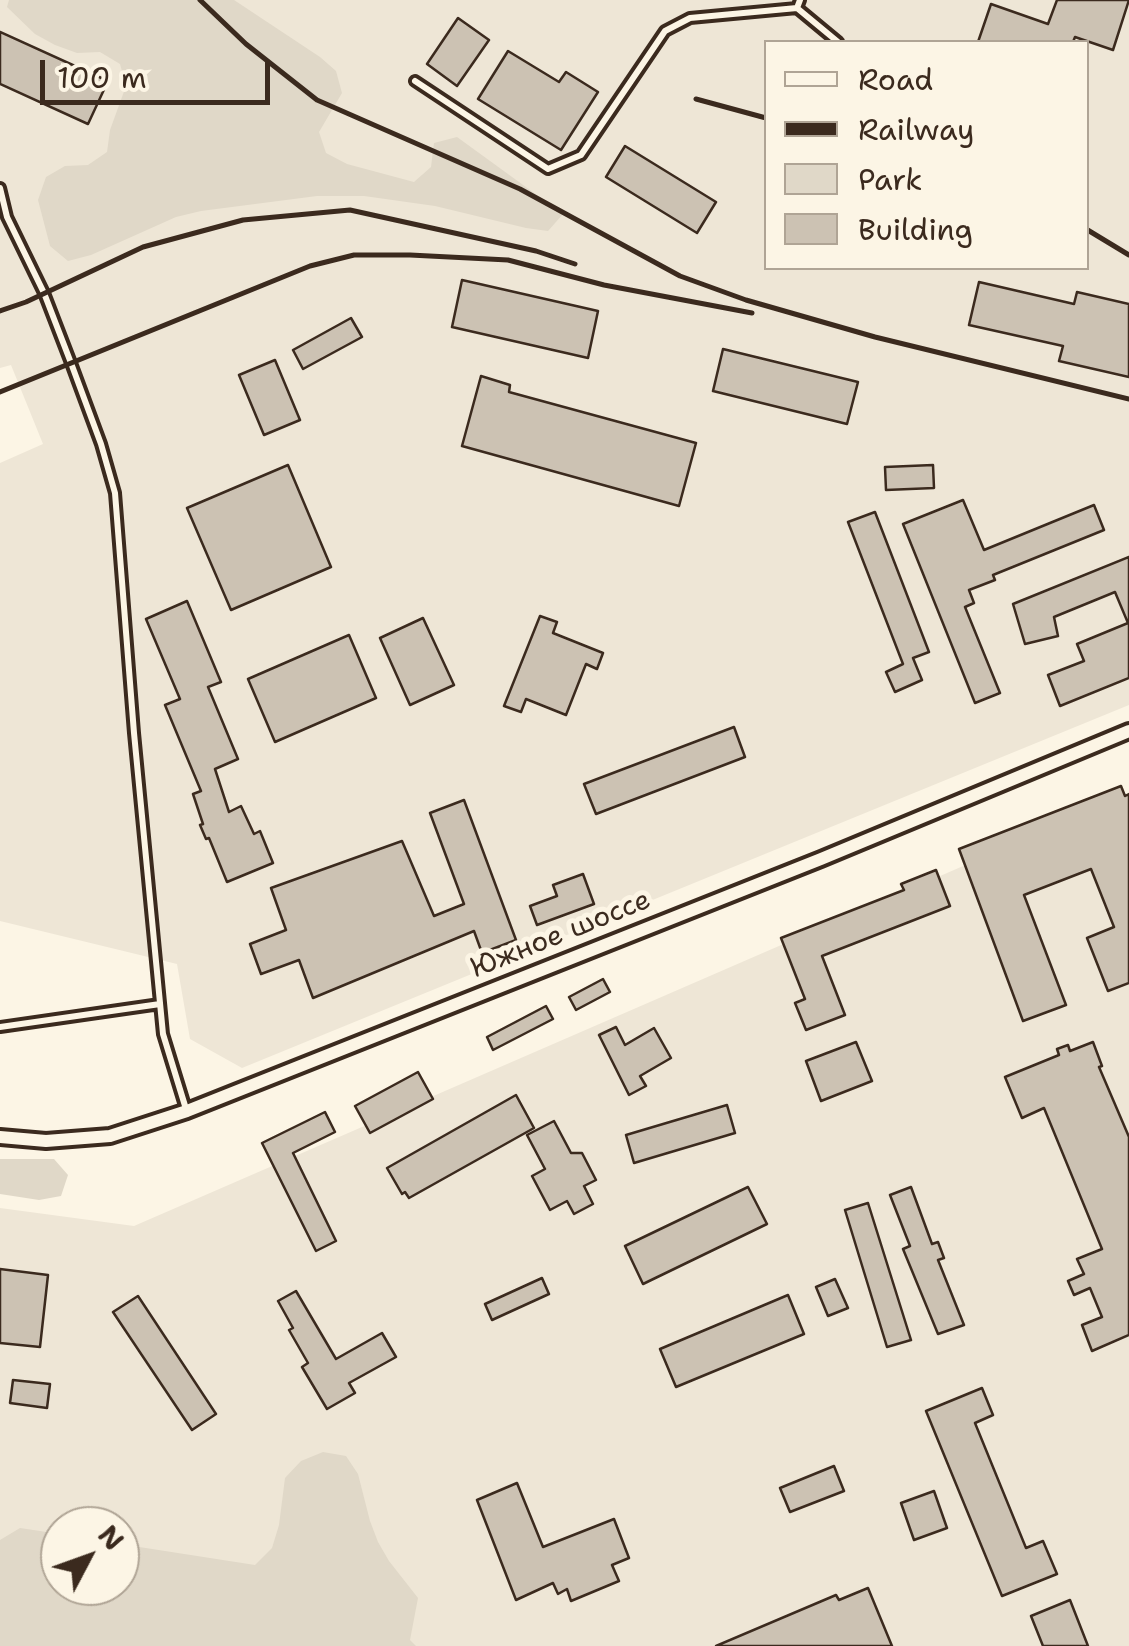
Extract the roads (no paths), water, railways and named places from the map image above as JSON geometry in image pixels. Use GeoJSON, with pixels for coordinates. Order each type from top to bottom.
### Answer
{"type":"FeatureCollection","features":[{"type":"Feature","properties":{"kind":"street","name":"Южное шоссе"},"geometry":{"type":"LineString","coordinates":[[0,1136],[46,1141],[110,1136],[187,1112],[1129,731]]}},
{"type":"Feature","properties":{"kind":"lane"},"geometry":{"type":"LineString","coordinates":[[416,82],[548,168],[581,155],[665,32],[690,18],[798,4],[836,40]]}},
{"type":"Feature","properties":{"kind":"lane"},"geometry":{"type":"LineString","coordinates":[[0,188],[4,218],[44,293],[101,444],[115,493],[163,1034],[187,1112]]}},
{"type":"Feature","properties":{"kind":"lane"},"geometry":{"type":"LineString","coordinates":[[0,1027],[160,1004]]}},
{"type":"Feature","properties":{"kind":"railway"},"geometry":{"type":"LineString","coordinates":[[200,0],[246,44],[317,100],[520,189],[680,276],[746,300],[875,337],[1129,399]]}},
{"type":"Feature","properties":{"kind":"railway"},"geometry":{"type":"LineString","coordinates":[[696,99],[764,117]]}},
{"type":"Feature","properties":{"kind":"railway"},"geometry":{"type":"LineString","coordinates":[[0,311],[143,247],[243,220],[350,210],[536,251],[575,264]]}},
{"type":"Feature","properties":{"kind":"railway"},"geometry":{"type":"LineString","coordinates":[[1089,231],[1129,255]]}},
{"type":"Feature","properties":{"kind":"railway"},"geometry":{"type":"LineString","coordinates":[[0,392],[310,266],[354,255],[508,260],[604,285],[752,313]]}}]}
